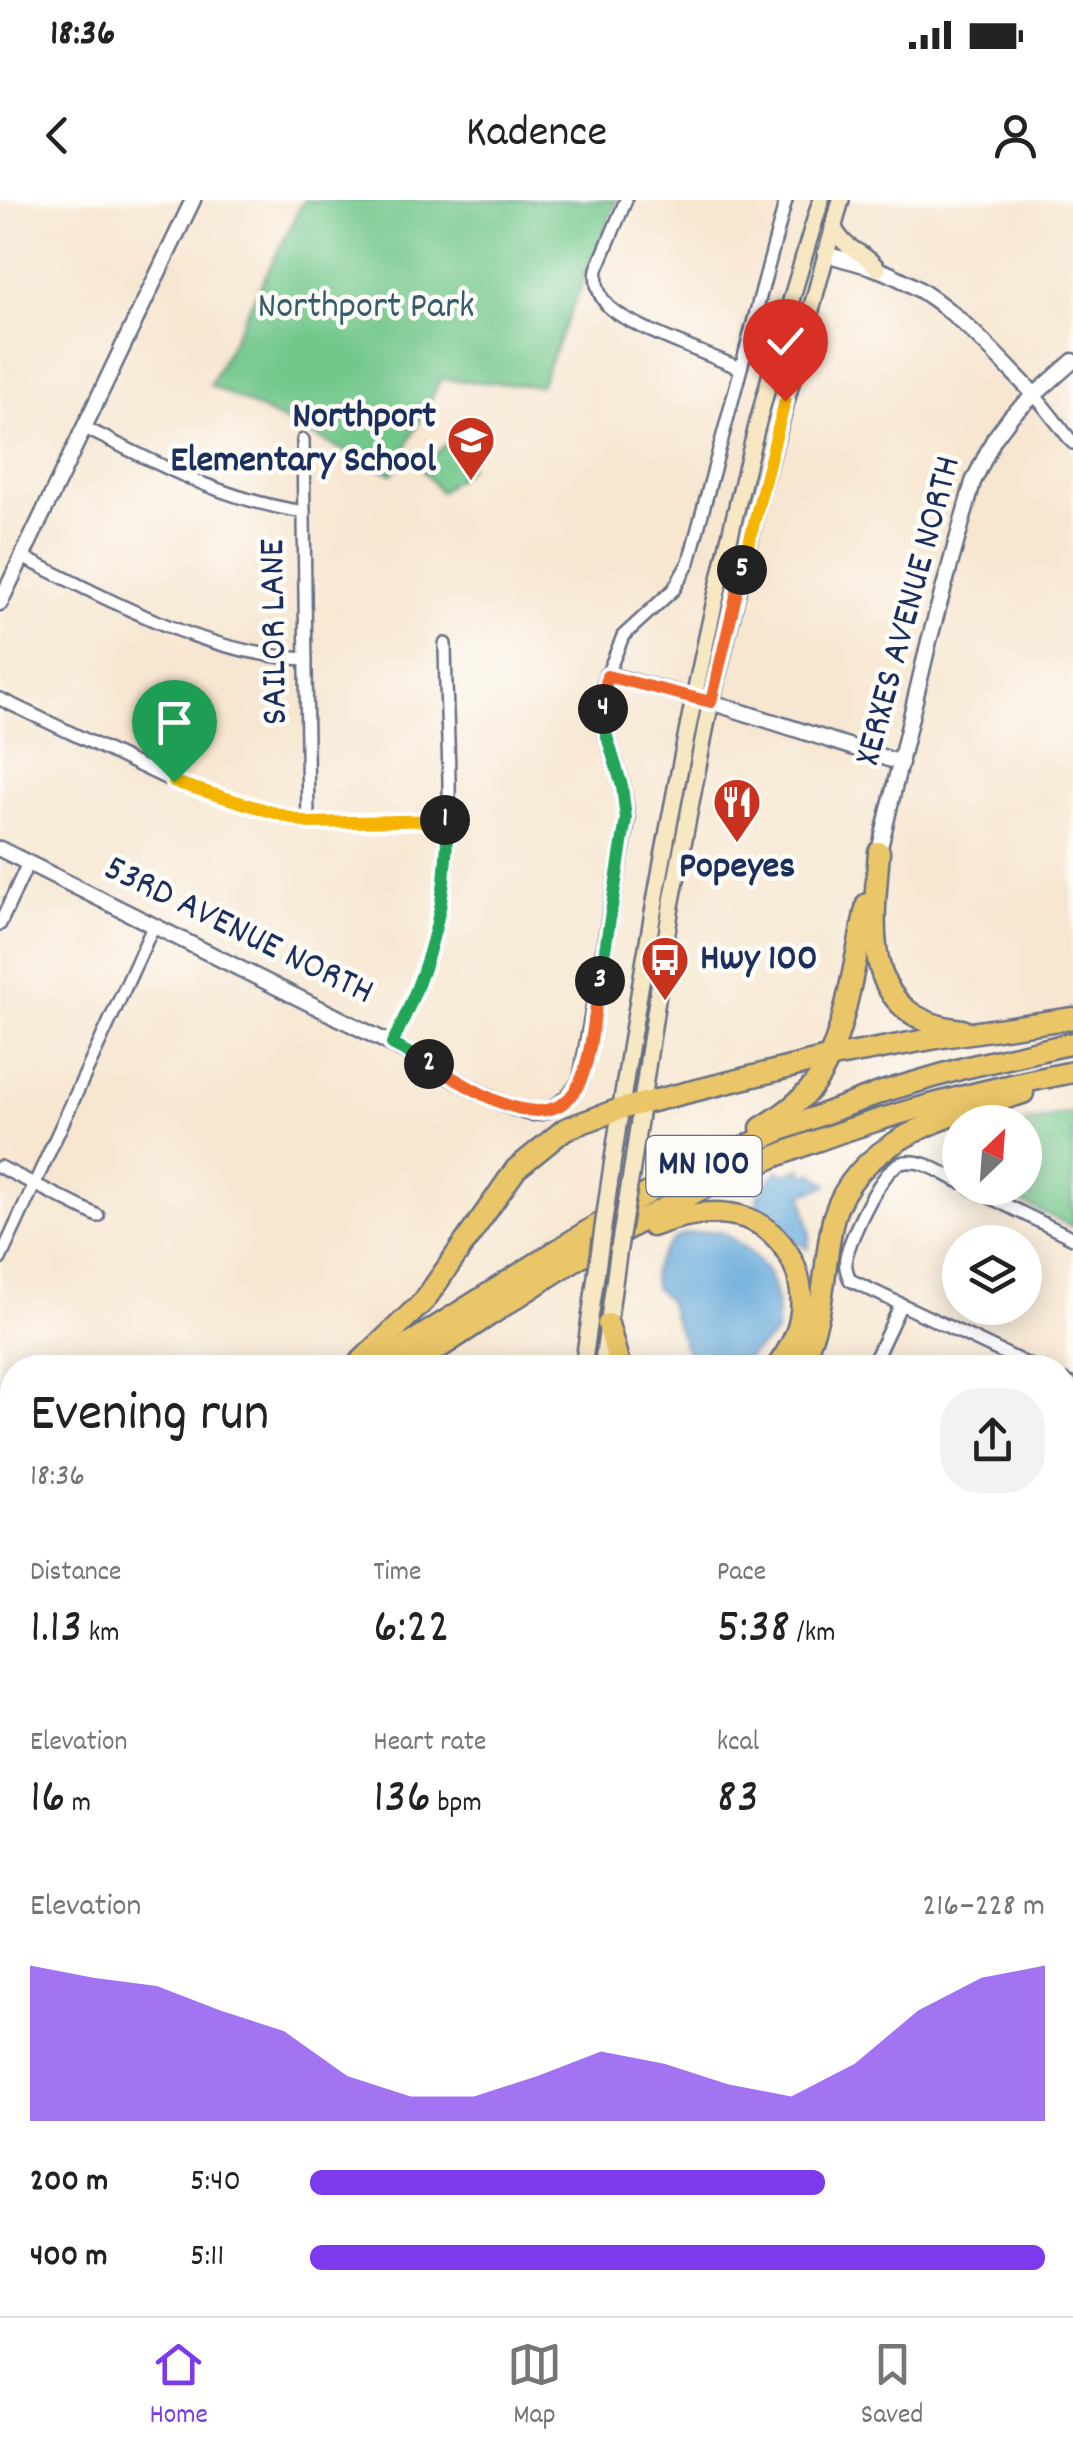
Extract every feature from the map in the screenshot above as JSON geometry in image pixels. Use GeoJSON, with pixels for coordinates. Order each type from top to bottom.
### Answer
{"type":"FeatureCollection","features":[{"type":"Feature","properties":{"kind":"highway"},"geometry":{"type":"LineString","coordinates":[[879,852],[872,939],[883,978],[899,1002],[918,1016],[950,1028],[979,1032]]}},
{"type":"Feature","properties":{"kind":"highway"},"geometry":{"type":"LineString","coordinates":[[660,1186],[781,1116],[814,1084],[838,1027],[867,904]]}},
{"type":"Feature","properties":{"kind":"highway"},"geometry":{"type":"LineString","coordinates":[[368,1355],[424,1302],[524,1160],[565,1129],[620,1108],[827,1058],[1073,1018]]}},
{"type":"Feature","properties":{"kind":"highway","name":"MN 100"},"geometry":{"type":"LineString","coordinates":[[393,1355],[660,1186],[781,1130],[964,1068],[1073,1042]]}},
{"type":"Feature","properties":{"kind":"highway"},"geometry":{"type":"LineString","coordinates":[[804,1355],[817,1330],[834,1216],[858,1172],[888,1148],[940,1121],[1073,1075]]}},
{"type":"Feature","properties":{"kind":"highway","name":"MN 100"},"geometry":{"type":"LineString","coordinates":[[428,1355],[678,1201],[802,1145],[949,1098],[1073,1075]]}},
{"type":"Feature","properties":{"kind":"highway"},"geometry":{"type":"LineString","coordinates":[[573,1263],[648,1227],[679,1217],[730,1214],[758,1224],[786,1250],[800,1285],[798,1326],[783,1355]]}},
{"type":"Feature","properties":{"kind":"highway"},"geometry":{"type":"LineString","coordinates":[[608,1324],[616,1355]]}},
{"type":"Feature","properties":{"kind":"main road"},"geometry":{"type":"LineString","coordinates":[[822,200],[818,240],[825,254]]}},
{"type":"Feature","properties":{"kind":"main road"},"geometry":{"type":"LineString","coordinates":[[585,1355],[655,890],[693,698],[758,428],[822,200]]}},
{"type":"Feature","properties":{"kind":"main road"},"geometry":{"type":"LineString","coordinates":[[604,1355],[671,906],[711,702],[760,497],[841,200]]}},
{"type":"Feature","properties":{"kind":"main road"},"geometry":{"type":"LineString","coordinates":[[833,226],[844,246],[871,260],[878,269]]}},
{"type":"Feature","properties":{"kind":"street"},"geometry":{"type":"LineString","coordinates":[[0,603],[193,200]]}},
{"type":"Feature","properties":{"kind":"street"},"geometry":{"type":"LineString","coordinates":[[626,200],[596,269],[604,302],[623,317],[739,368]]}},
{"type":"Feature","properties":{"kind":"street"},"geometry":{"type":"LineString","coordinates":[[786,200],[689,562],[674,590],[622,636],[607,676],[711,702],[901,763]]}},
{"type":"Feature","properties":{"kind":"street"},"geometry":{"type":"LineString","coordinates":[[825,254],[878,269],[948,309],[1034,394],[1073,443]]}},
{"type":"Feature","properties":{"kind":"street","name":"XERXES AVENUE NORTH"},"geometry":{"type":"LineString","coordinates":[[867,904],[930,637],[973,482],[994,439],[1034,394],[1073,361]]}},
{"type":"Feature","properties":{"kind":"street"},"geometry":{"type":"LineString","coordinates":[[85,428],[239,499],[304,512]]}},
{"type":"Feature","properties":{"kind":"street","name":"SAILOR LANE"},"geometry":{"type":"LineString","coordinates":[[304,440],[308,823]]}},
{"type":"Feature","properties":{"kind":"street"},"geometry":{"type":"LineString","coordinates":[[22,557],[180,632],[247,652],[306,660]]}},
{"type":"Feature","properties":{"kind":"street"},"geometry":{"type":"LineString","coordinates":[[392,1044],[432,946],[443,890],[447,820],[444,644]]}},
{"type":"Feature","properties":{"kind":"street","name":"53RD AVENUE NORTH"},"geometry":{"type":"LineString","coordinates":[[0,850],[392,1044],[510,1107],[532,1113],[557,1107],[571,1096],[581,1080],[624,847],[626,804],[603,715],[607,676]]}},
{"type":"Feature","properties":{"kind":"street"},"geometry":{"type":"LineString","coordinates":[[0,698],[174,782],[308,823],[447,820]]}},
{"type":"Feature","properties":{"kind":"street"},"geometry":{"type":"LineString","coordinates":[[0,924],[28,863]]}},
{"type":"Feature","properties":{"kind":"street"},"geometry":{"type":"LineString","coordinates":[[0,1259],[153,926]]}},
{"type":"Feature","properties":{"kind":"street"},"geometry":{"type":"LineString","coordinates":[[942,1174],[912,1161],[896,1164],[881,1180],[847,1253],[845,1268],[850,1280],[1005,1355]]}},
{"type":"Feature","properties":{"kind":"street"},"geometry":{"type":"LineString","coordinates":[[0,1167],[98,1216]]}},
{"type":"Feature","properties":{"kind":"street"},"geometry":{"type":"LineString","coordinates":[[1005,1205],[1073,1238]]}},
{"type":"Feature","properties":{"kind":"street"},"geometry":{"type":"LineString","coordinates":[[878,1355],[900,1304]]}},
{"type":"Feature","properties":{"kind":"green space","name":"Northport Park"},"geometry":{"type":"Polygon","coordinates":[[[304,200],[617,200],[540,386],[441,379],[392,474],[210,385],[304,200]]]}},
{"type":"Feature","properties":{"kind":"green space"},"geometry":{"type":"Polygon","coordinates":[[[449,442],[470,467],[440,492],[420,467],[449,442]]]}},
{"type":"Feature","properties":{"kind":"green space"},"geometry":{"type":"Polygon","coordinates":[[[1073,1112],[1073,1227],[1027,1205],[1042,1205],[1042,1119],[1073,1112]]]}},
{"type":"Feature","properties":{"kind":"water"},"geometry":{"type":"Polygon","coordinates":[[[802,1168],[801,1172],[812,1172],[828,1185],[803,1194],[810,1234],[808,1249],[793,1240],[776,1213],[756,1209],[758,1195],[778,1170],[786,1174],[802,1168]]]}},
{"type":"Feature","properties":{"kind":"water"},"geometry":{"type":"Polygon","coordinates":[[[720,1231],[749,1252],[768,1273],[776,1299],[776,1334],[750,1355],[688,1355],[668,1301],[654,1286],[652,1273],[664,1250],[677,1238],[694,1232],[720,1231]]]}},
{"type":"Feature","properties":{"kind":"place","name":"Northport Elementary School"},"geometry":{"type":"Point","coordinates":[471,482]}},
{"type":"Feature","properties":{"kind":"place","name":"Popeyes"},"geometry":{"type":"Point","coordinates":[737,844]}},
{"type":"Feature","properties":{"kind":"place","name":"Hwy 100"},"geometry":{"type":"Point","coordinates":[665,1002]}},
{"type":"Feature","properties":{"kind":"route"},"geometry":{"type":"LineString","coordinates":[[174,782],[308,823],[447,820],[446,862],[432,946],[392,1044],[510,1107],[532,1113],[557,1107],[571,1096],[581,1080],[626,836],[626,804],[603,715],[607,676],[711,702],[785,401]]}}]}
